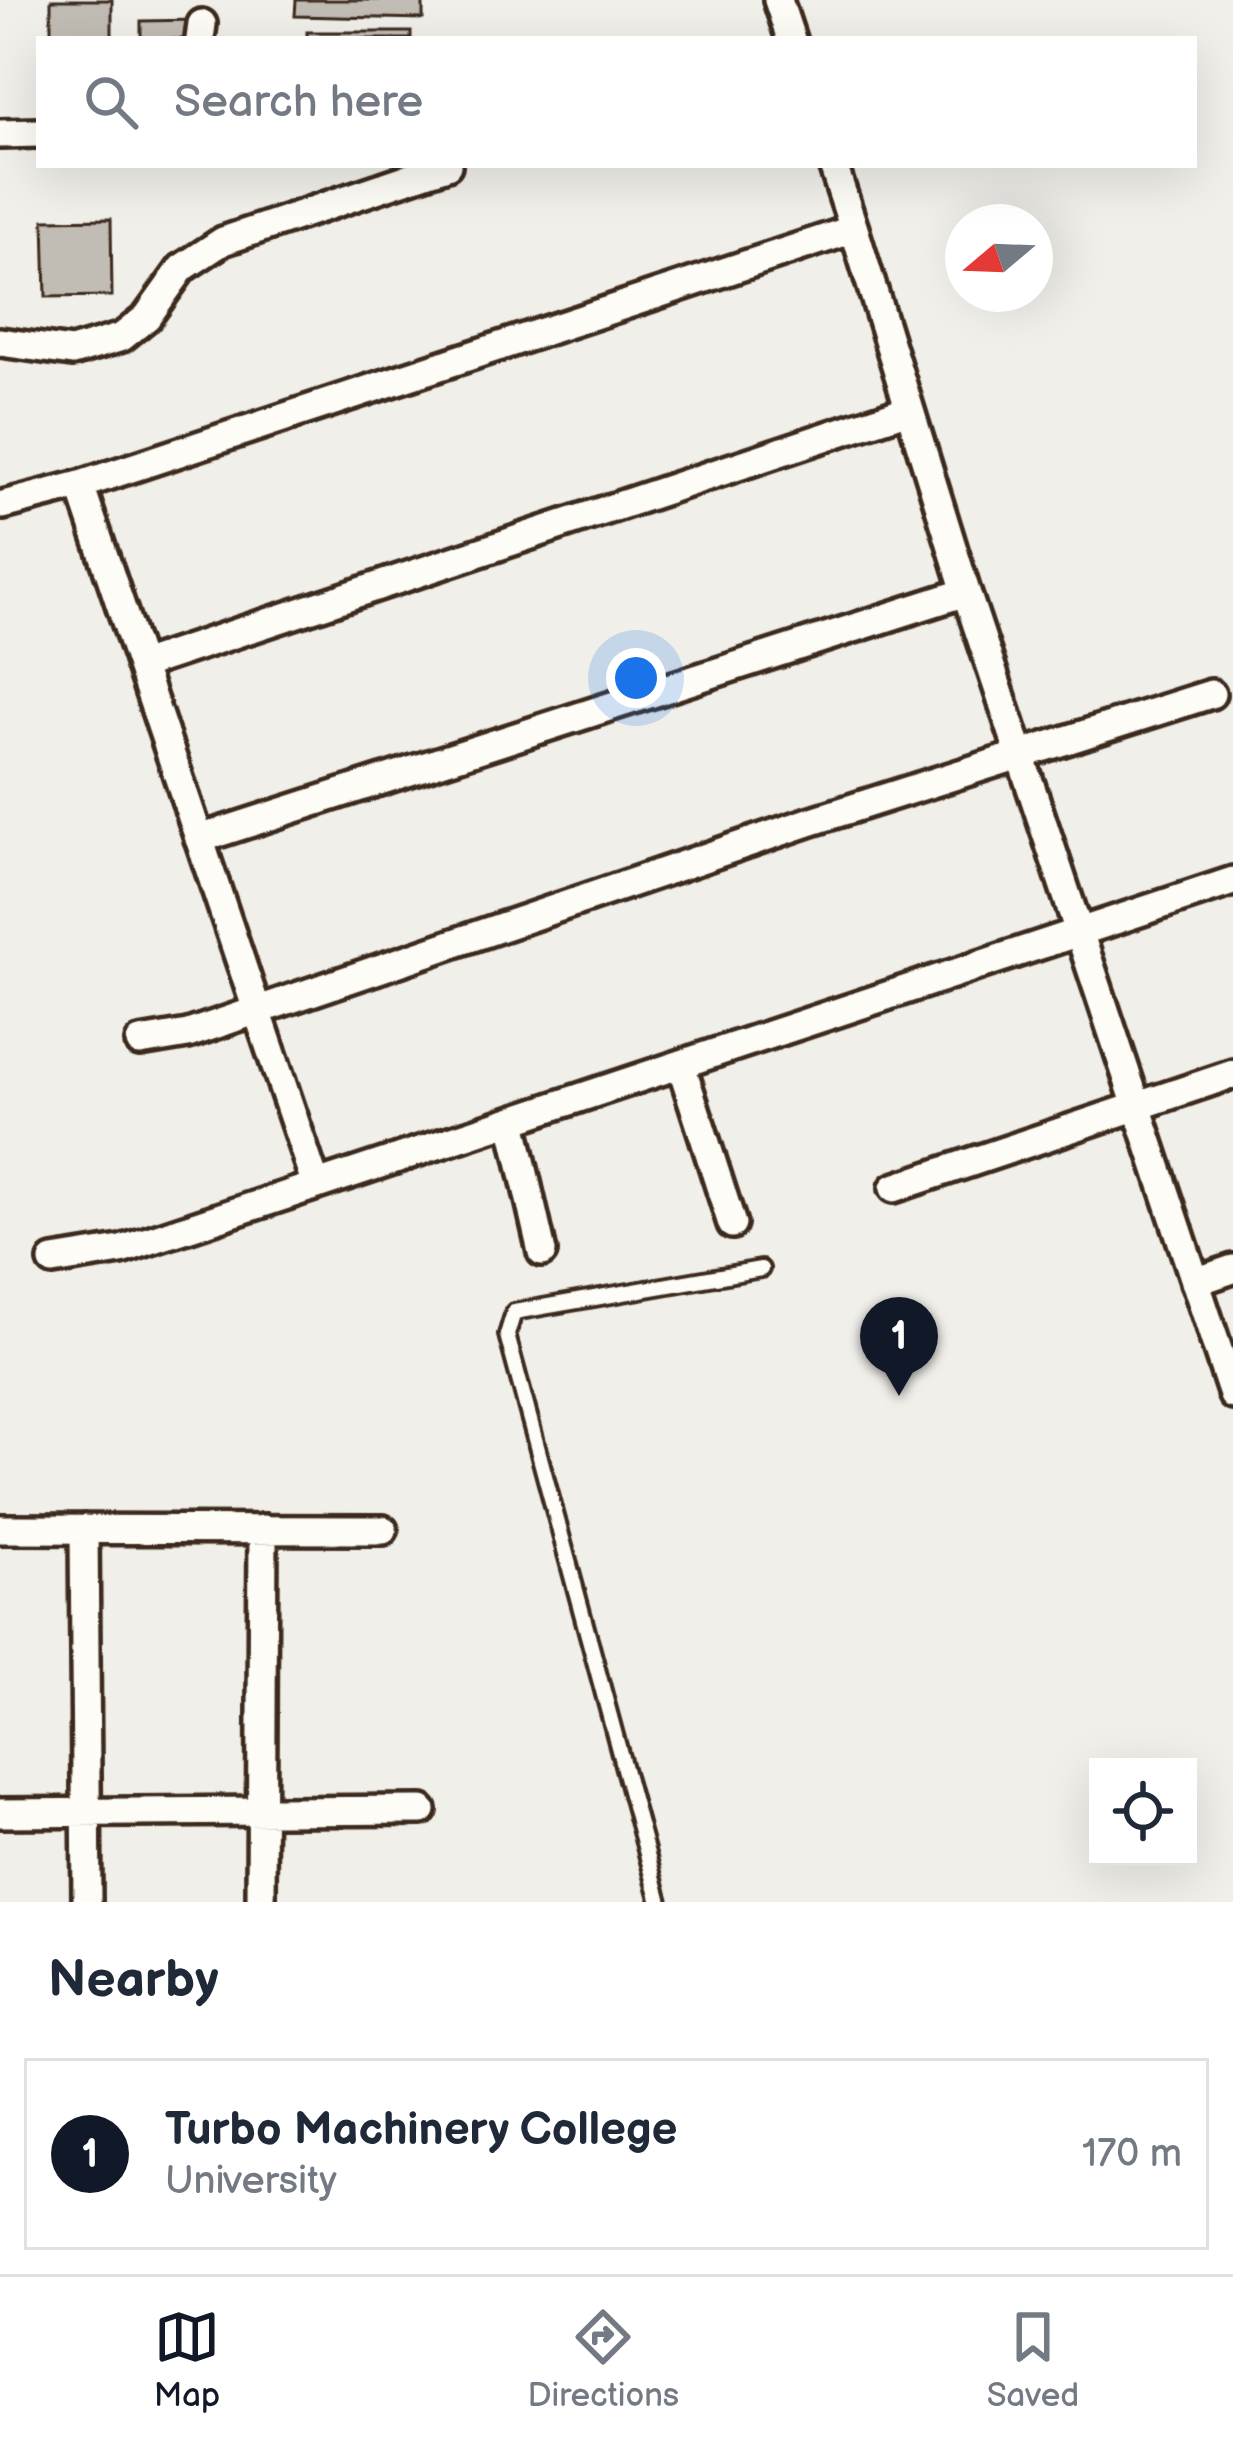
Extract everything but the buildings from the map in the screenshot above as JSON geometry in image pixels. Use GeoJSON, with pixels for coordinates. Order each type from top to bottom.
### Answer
{"type":"FeatureCollection","features":[{"type":"Feature","properties":{"kind":"street"},"geometry":{"type":"LineString","coordinates":[[778,0],[790,36]]}},
{"type":"Feature","properties":{"kind":"street"},"geometry":{"type":"LineString","coordinates":[[0,134],[36,134]]}},
{"type":"Feature","properties":{"kind":"street"},"geometry":{"type":"LineString","coordinates":[[0,342],[73,352],[122,337],[147,317],[182,268],[223,242],[438,168]]}},
{"type":"Feature","properties":{"kind":"street"},"geometry":{"type":"LineString","coordinates":[[833,168],[966,592],[1233,1395]]}},
{"type":"Feature","properties":{"kind":"street"},"geometry":{"type":"LineString","coordinates":[[3,505],[80,485],[854,229]]}},
{"type":"Feature","properties":{"kind":"street"},"geometry":{"type":"LineString","coordinates":[[141,664],[909,409]]}},
{"type":"Feature","properties":{"kind":"street"},"geometry":{"type":"LineString","coordinates":[[80,485],[316,1185]]}},
{"type":"Feature","properties":{"kind":"street"},"geometry":{"type":"LineString","coordinates":[[199,839],[966,592]]}},
{"type":"Feature","properties":{"kind":"street"},"geometry":{"type":"LineString","coordinates":[[140,1042],[188,1034],[809,822],[1210,694]]}},
{"type":"Feature","properties":{"kind":"street"},"geometry":{"type":"LineString","coordinates":[[52,1262],[121,1250],[1233,881]]}},
{"type":"Feature","properties":{"kind":"street"},"geometry":{"type":"LineString","coordinates":[[681,1065],[732,1224]]}},
{"type":"Feature","properties":{"kind":"street"},"geometry":{"type":"LineString","coordinates":[[894,1188],[1233,1074]]}},
{"type":"Feature","properties":{"kind":"street"},"geometry":{"type":"LineString","coordinates":[[512,1121],[542,1252]]}},
{"type":"Feature","properties":{"kind":"street"},"geometry":{"type":"LineString","coordinates":[[1195,1282],[1233,1269]]}},
{"type":"Feature","properties":{"kind":"street"},"geometry":{"type":"LineString","coordinates":[[0,1529],[383,1530]]}},
{"type":"Feature","properties":{"kind":"street"},"geometry":{"type":"LineString","coordinates":[[84,1529],[87,1902]]}},
{"type":"Feature","properties":{"kind":"street"},"geometry":{"type":"LineString","coordinates":[[261,1902],[263,1529]]}},
{"type":"Feature","properties":{"kind":"street"},"geometry":{"type":"LineString","coordinates":[[0,1813],[422,1810]]}},
{"type":"Feature","properties":{"kind":"lane"},"geometry":{"type":"LineString","coordinates":[[660,1902],[507,1335],[508,1321],[514,1312],[761,1270]]}},
{"type":"Feature","properties":{"kind":"place","name":"Turbo Machinery College"},"geometry":{"type":"Point","coordinates":[899,1396]}}]}
